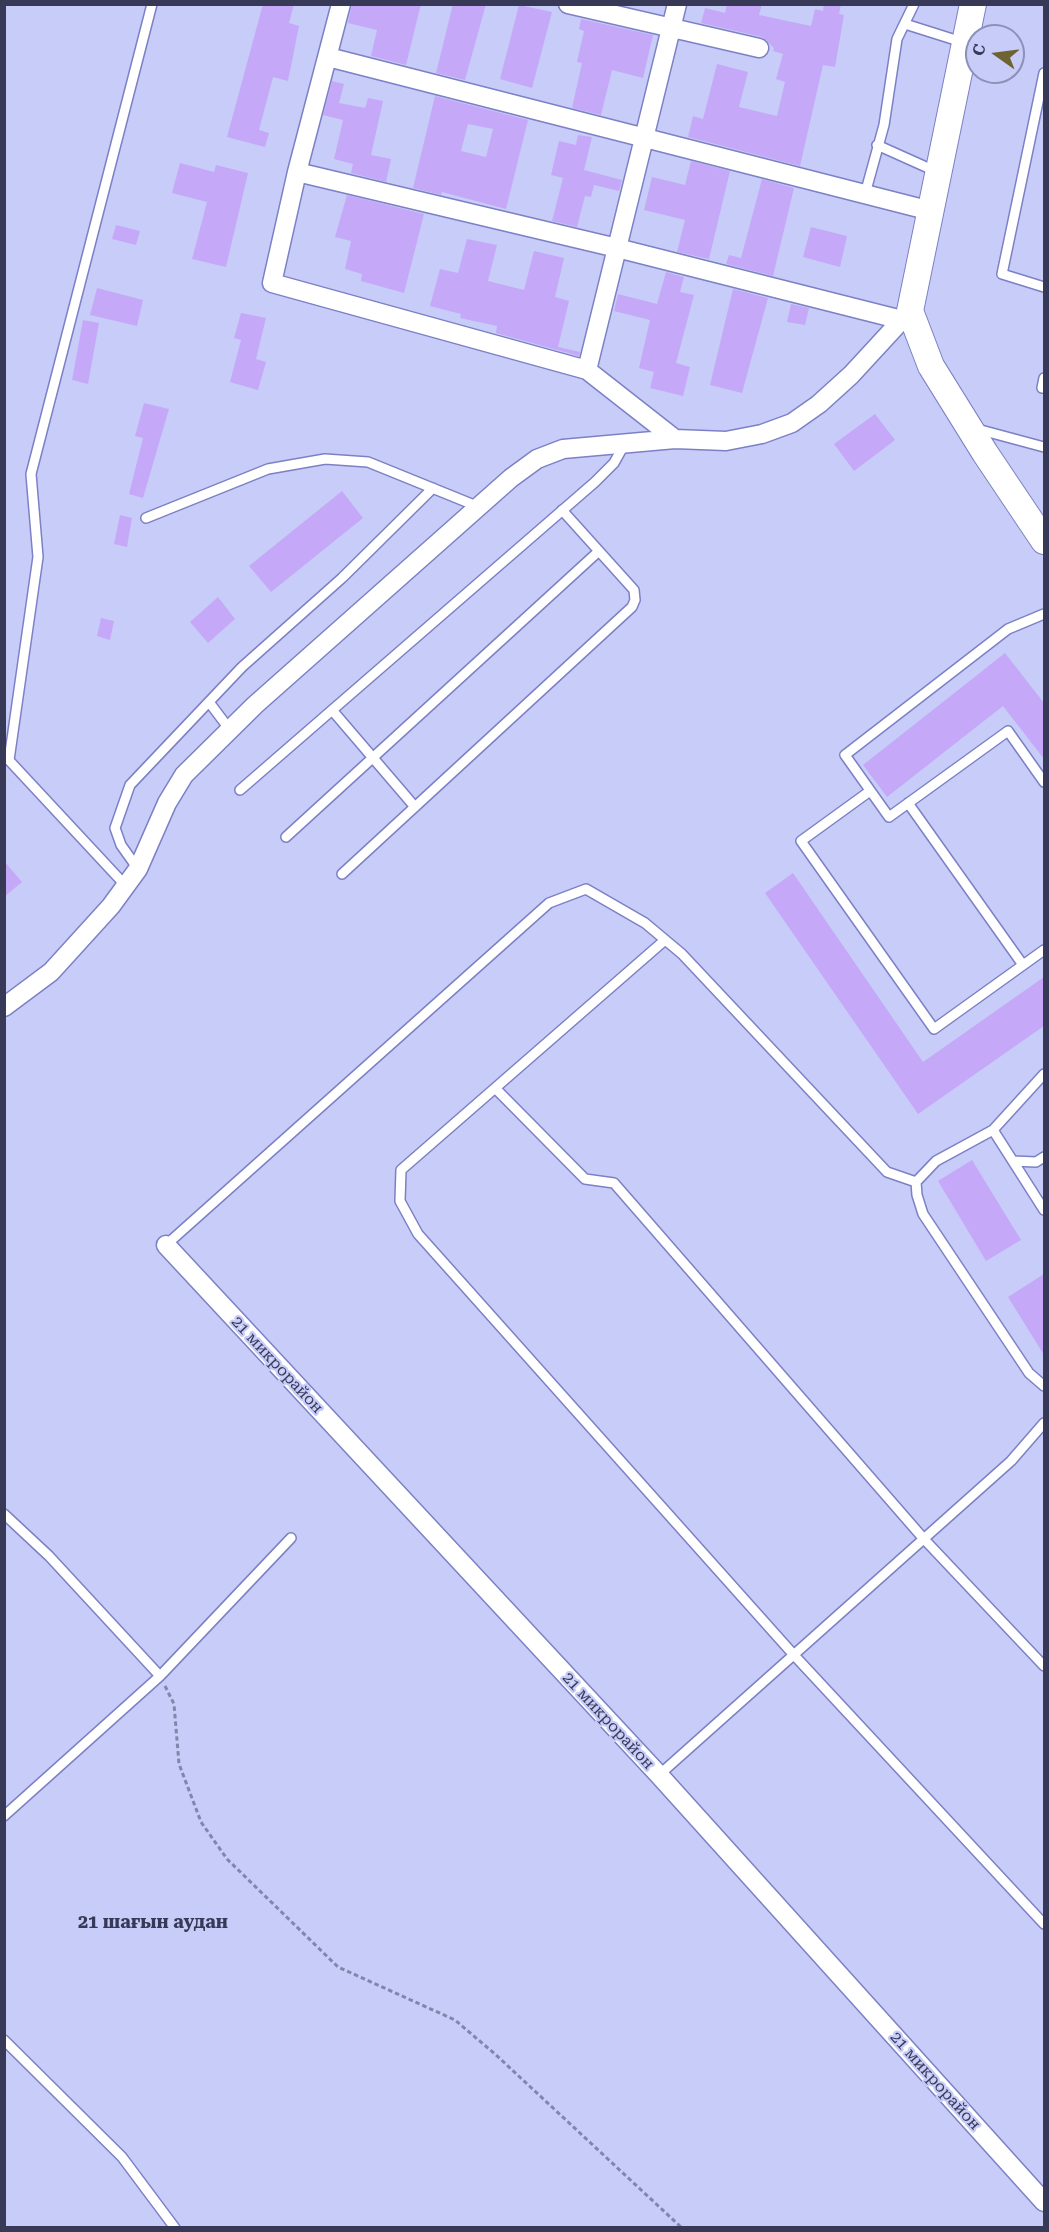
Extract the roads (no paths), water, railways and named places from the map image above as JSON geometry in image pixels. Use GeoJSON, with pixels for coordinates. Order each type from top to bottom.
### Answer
{"type":"FeatureCollection","features":[{"type":"Feature","properties":{"kind":"street"},"geometry":{"type":"LineString","coordinates":[[341,4],[297,172],[272,283],[587,370],[675,440]]}},
{"type":"Feature","properties":{"kind":"street"},"geometry":{"type":"LineString","coordinates":[[568,4],[670,30],[759,48]]}},
{"type":"Feature","properties":{"kind":"street"},"geometry":{"type":"LineString","coordinates":[[587,370],[676,4]]}},
{"type":"Feature","properties":{"kind":"street"},"geometry":{"type":"LineString","coordinates":[[969,24],[973,4]]}},
{"type":"Feature","properties":{"kind":"street"},"geometry":{"type":"LineString","coordinates":[[4,1007],[51,972],[111,906],[138,869],[167,803],[184,776],[230,730],[537,459],[563,449],[675,440],[726,441],[762,434],[792,423],[819,404],[851,375],[906,315],[931,211],[965,42]]}},
{"type":"Feature","properties":{"kind":"street"},"geometry":{"type":"LineString","coordinates":[[328,57],[931,211]]}},
{"type":"Feature","properties":{"kind":"street"},"geometry":{"type":"LineString","coordinates":[[297,172],[906,315]]}},
{"type":"Feature","properties":{"kind":"street"},"geometry":{"type":"LineString","coordinates":[[906,315],[931,366],[1044,541]]}},
{"type":"Feature","properties":{"kind":"street","name":"21 микрорайон"},"geometry":{"type":"LineString","coordinates":[[166,1245],[659,1775],[1044,2202]]}},
{"type":"Feature","properties":{"kind":"lane"},"geometry":{"type":"LineString","coordinates":[[126,886],[7,758],[38,557],[31,474],[152,4]]}},
{"type":"Feature","properties":{"kind":"lane"},"geometry":{"type":"LineString","coordinates":[[865,194],[888,96],[892,57],[897,39],[914,4]]}},
{"type":"Feature","properties":{"kind":"lane"},"geometry":{"type":"LineString","coordinates":[[905,24],[965,42]]}},
{"type":"Feature","properties":{"kind":"lane"},"geometry":{"type":"LineString","coordinates":[[1044,73],[1002,274],[1044,287]]}},
{"type":"Feature","properties":{"kind":"lane"},"geometry":{"type":"LineString","coordinates":[[1039,93],[1044,104]]}},
{"type":"Feature","properties":{"kind":"lane"},"geometry":{"type":"LineString","coordinates":[[877,145],[939,173]]}},
{"type":"Feature","properties":{"kind":"lane"},"geometry":{"type":"LineString","coordinates":[[1044,378],[1042,388],[1044,388]]}},
{"type":"Feature","properties":{"kind":"lane"},"geometry":{"type":"LineString","coordinates":[[969,427],[1044,447]]}},
{"type":"Feature","properties":{"kind":"lane"},"geometry":{"type":"LineString","coordinates":[[240,790],[606,473],[624,445]]}},
{"type":"Feature","properties":{"kind":"lane"},"geometry":{"type":"LineString","coordinates":[[146,518],[268,469],[325,459],[368,462],[480,507]]}},
{"type":"Feature","properties":{"kind":"lane"},"geometry":{"type":"LineString","coordinates":[[138,869],[121,845],[115,828],[130,785],[242,667],[342,578],[433,488]]}},
{"type":"Feature","properties":{"kind":"lane"},"geometry":{"type":"LineString","coordinates":[[342,874],[632,607],[634,590],[562,510]]}},
{"type":"Feature","properties":{"kind":"lane"},"geometry":{"type":"LineString","coordinates":[[286,837],[599,551]]}},
{"type":"Feature","properties":{"kind":"lane"},"geometry":{"type":"LineString","coordinates":[[1044,614],[1008,629],[845,754],[889,817],[1008,731],[1044,782]]}},
{"type":"Feature","properties":{"kind":"lane"},"geometry":{"type":"LineString","coordinates":[[208,702],[230,730]]}},
{"type":"Feature","properties":{"kind":"lane"},"geometry":{"type":"LineString","coordinates":[[332,710],[415,807]]}},
{"type":"Feature","properties":{"kind":"lane"},"geometry":{"type":"LineString","coordinates":[[870,791],[801,841],[934,1029],[1044,950]]}},
{"type":"Feature","properties":{"kind":"lane"},"geometry":{"type":"LineString","coordinates":[[909,803],[1023,965]]}},
{"type":"Feature","properties":{"kind":"lane"},"geometry":{"type":"LineString","coordinates":[[166,1245],[549,903],[586,889],[645,923],[682,954],[887,1172],[916,1182]]}},
{"type":"Feature","properties":{"kind":"lane"},"geometry":{"type":"LineString","coordinates":[[665,940],[401,1170],[400,1201],[418,1234],[793,1654],[1044,1924]]}},
{"type":"Feature","properties":{"kind":"lane"},"geometry":{"type":"LineString","coordinates":[[1044,1074],[993,1130],[936,1161],[916,1182],[916,1195],[923,1214],[1029,1373],[1044,1386]]}},
{"type":"Feature","properties":{"kind":"lane"},"geometry":{"type":"LineString","coordinates":[[495,1088],[585,1179],[614,1183],[923,1538],[1044,1666]]}},
{"type":"Feature","properties":{"kind":"lane"},"geometry":{"type":"LineString","coordinates":[[993,1130],[1044,1210]]}},
{"type":"Feature","properties":{"kind":"lane"},"geometry":{"type":"LineString","coordinates":[[1013,1161],[1036,1162],[1044,1157]]}},
{"type":"Feature","properties":{"kind":"lane"},"geometry":{"type":"LineString","coordinates":[[659,1775],[1019,1454],[1044,1423]]}},
{"type":"Feature","properties":{"kind":"lane"},"geometry":{"type":"LineString","coordinates":[[4,1514],[49,1556],[160,1676]]}},
{"type":"Feature","properties":{"kind":"lane"},"geometry":{"type":"LineString","coordinates":[[4,1816],[160,1676],[291,1538]]}},
{"type":"Feature","properties":{"kind":"lane"},"geometry":{"type":"LineString","coordinates":[[4,2040],[122,2157],[175,2228]]}},
{"type":"Feature","properties":{"kind":"district","name":"21 шағын аудан"},"geometry":{"type":"Point","coordinates":[153,1923]}}]}
